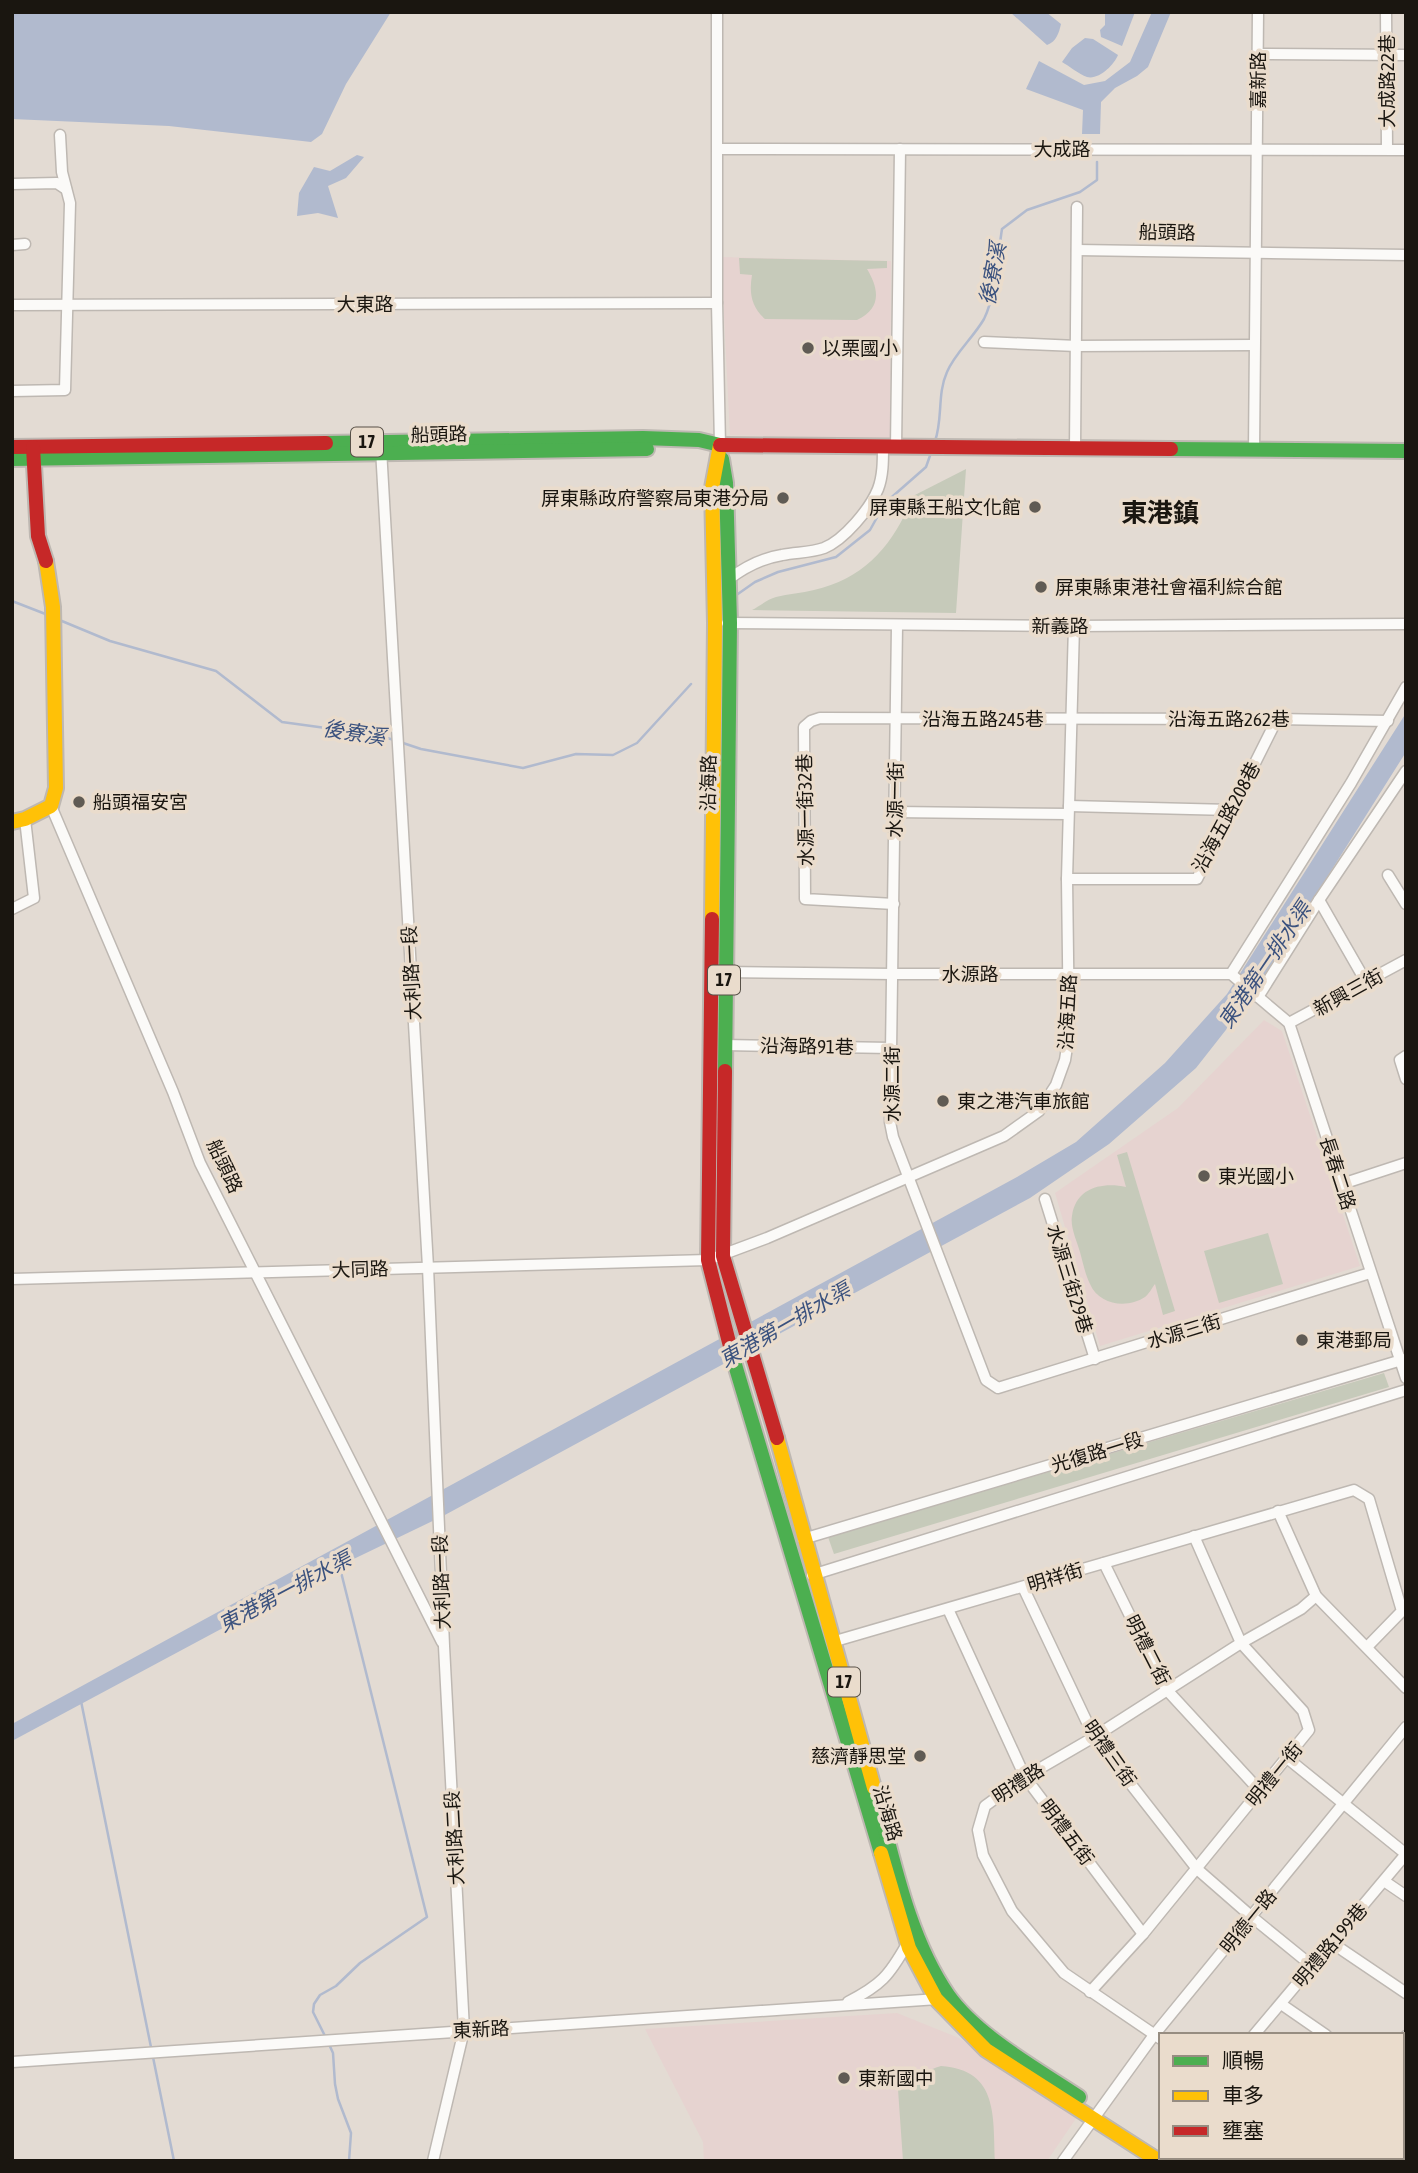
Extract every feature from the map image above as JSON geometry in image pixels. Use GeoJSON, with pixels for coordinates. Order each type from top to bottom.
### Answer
{"type":"FeatureCollection","features":[{"type":"Feature","properties":{"kind":"main road","name":"船頭路"},"geometry":{"type":"LineString","coordinates":[[12,447],[33,452],[381,448],[701,450],[720,445],[1075,448]]}},
{"type":"Feature","properties":{"kind":"main road","name":"沿海路"},"geometry":{"type":"LineString","coordinates":[[720,445],[726,483],[730,623],[717,972],[724,1045],[715,1258],[744,1333],[806,1538],[832,1643],[902,1888],[943,1998]]}},
{"type":"Feature","properties":{"kind":"main road","name":"17"},"geometry":{"type":"LineString","coordinates":[[715,623],[712,488],[720,445]]}},
{"type":"Feature","properties":{"kind":"main road"},"geometry":{"type":"LineString","coordinates":[[1075,448],[1406,451]]}},
{"type":"Feature","properties":{"kind":"main road","name":"船頭路"},"geometry":{"type":"LineString","coordinates":[[12,459],[33,452]]}},
{"type":"Feature","properties":{"kind":"main road"},"geometry":{"type":"LineString","coordinates":[[19,821],[51,806],[56,788],[53,607],[47,564],[38,536],[33,452]]}},
{"type":"Feature","properties":{"kind":"main road","name":"沿海路"},"geometry":{"type":"LineString","coordinates":[[715,623],[715,1258],[728,1340],[907,1944],[943,1998],[998,2043],[1159,2161]]}},
{"type":"Feature","properties":{"kind":"main road","name":"沿海路"},"geometry":{"type":"LineString","coordinates":[[1096,2114],[1159,2148]]}},
{"type":"Feature","properties":{"kind":"street"},"geometry":{"type":"LineString","coordinates":[[717,12],[720,445]]}},
{"type":"Feature","properties":{"kind":"street","name":"嘉新路"},"geometry":{"type":"LineString","coordinates":[[1257,148],[1258,12]]}},
{"type":"Feature","properties":{"kind":"street","name":"大成路22巷"},"geometry":{"type":"LineString","coordinates":[[1386,12],[1387,149]]}},
{"type":"Feature","properties":{"kind":"street"},"geometry":{"type":"LineString","coordinates":[[1258,54],[1406,55]]}},
{"type":"Feature","properties":{"kind":"street"},"geometry":{"type":"LineString","coordinates":[[12,391],[65,390],[70,203],[62,172],[60,135]]}},
{"type":"Feature","properties":{"kind":"street"},"geometry":{"type":"LineString","coordinates":[[1254,451],[1257,148]]}},
{"type":"Feature","properties":{"kind":"street","name":"大成路"},"geometry":{"type":"LineString","coordinates":[[718,149],[1406,150]]}},
{"type":"Feature","properties":{"kind":"street"},"geometry":{"type":"LineString","coordinates":[[729,579],[745,567],[782,555],[827,547],[861,517],[877,490],[889,447],[900,149]]}},
{"type":"Feature","properties":{"kind":"street"},"geometry":{"type":"LineString","coordinates":[[12,184],[57,183],[66,189]]}},
{"type":"Feature","properties":{"kind":"street"},"geometry":{"type":"LineString","coordinates":[[1075,448],[1077,207]]}},
{"type":"Feature","properties":{"kind":"street"},"geometry":{"type":"LineString","coordinates":[[12,245],[25,244]]}},
{"type":"Feature","properties":{"kind":"street","name":"船頭路"},"geometry":{"type":"LineString","coordinates":[[1077,250],[1406,255]]}},
{"type":"Feature","properties":{"kind":"street","name":"大東路"},"geometry":{"type":"LineString","coordinates":[[12,305],[717,303]]}},
{"type":"Feature","properties":{"kind":"street"},"geometry":{"type":"LineString","coordinates":[[984,342],[1077,346],[1254,345]]}},
{"type":"Feature","properties":{"kind":"street","name":"大利路一段"},"geometry":{"type":"LineString","coordinates":[[381,448],[428,1267],[444,1646]]}},
{"type":"Feature","properties":{"kind":"street","name":"新義路"},"geometry":{"type":"LineString","coordinates":[[715,623],[897,626],[1406,624]]}},
{"type":"Feature","properties":{"kind":"street","name":"水源一街"},"geometry":{"type":"LineString","coordinates":[[893,974],[897,626]]}},
{"type":"Feature","properties":{"kind":"street","name":"沿海五路"},"geometry":{"type":"LineString","coordinates":[[715,1258],[1004,1136],[1039,1111],[1056,1086],[1065,1060],[1069,1034],[1067,879],[1074,626]]}},
{"type":"Feature","properties":{"kind":"street"},"geometry":{"type":"LineString","coordinates":[[1289,1023],[1231,974],[1388,721],[1406,687]]}},
{"type":"Feature","properties":{"kind":"street","name":"水源一街32巷"},"geometry":{"type":"LineString","coordinates":[[894,904],[805,900],[804,727],[820,718],[896,719]]}},
{"type":"Feature","properties":{"kind":"street","name":"沿海五路245巷"},"geometry":{"type":"LineString","coordinates":[[896,719],[1070,719]]}},
{"type":"Feature","properties":{"kind":"street","name":"沿海五路262巷"},"geometry":{"type":"LineString","coordinates":[[1070,719],[1388,721]]}},
{"type":"Feature","properties":{"kind":"street","name":"沿海五路208巷"},"geometry":{"type":"LineString","coordinates":[[1067,879],[1197,879],[1277,719]]}},
{"type":"Feature","properties":{"kind":"street"},"geometry":{"type":"LineString","coordinates":[[1257,996],[1318,900],[1406,771]]}},
{"type":"Feature","properties":{"kind":"street"},"geometry":{"type":"LineString","coordinates":[[1399,783],[1406,794]]}},
{"type":"Feature","properties":{"kind":"street","name":"船頭路"},"geometry":{"type":"LineString","coordinates":[[51,806],[168,1080],[200,1163],[444,1646]]}},
{"type":"Feature","properties":{"kind":"street"},"geometry":{"type":"LineString","coordinates":[[895,812],[1231,810]]}},
{"type":"Feature","properties":{"kind":"street"},"geometry":{"type":"LineString","coordinates":[[12,909],[34,898],[19,821]]}},
{"type":"Feature","properties":{"kind":"street"},"geometry":{"type":"LineString","coordinates":[[1388,875],[1406,904]]}},
{"type":"Feature","properties":{"kind":"street"},"geometry":{"type":"LineString","coordinates":[[1318,900],[1366,982]]}},
{"type":"Feature","properties":{"kind":"street","name":"新興三街"},"geometry":{"type":"LineString","coordinates":[[1289,1023],[1406,960]]}},
{"type":"Feature","properties":{"kind":"street","name":"水源路"},"geometry":{"type":"LineString","coordinates":[[717,972],[1231,974]]}},
{"type":"Feature","properties":{"kind":"street","name":"水源二街"},"geometry":{"type":"LineString","coordinates":[[893,974],[890,1122],[893,1137],[986,1380],[998,1388]]}},
{"type":"Feature","properties":{"kind":"street","name":"長春二路"},"geometry":{"type":"LineString","coordinates":[[1289,1023],[1370,1273],[1403,1359],[1406,1378]]}},
{"type":"Feature","properties":{"kind":"street","name":"沿海路91巷"},"geometry":{"type":"LineString","coordinates":[[724,1045],[891,1048]]}},
{"type":"Feature","properties":{"kind":"street"},"geometry":{"type":"LineString","coordinates":[[1403,1058],[1406,1079]]}},
{"type":"Feature","properties":{"kind":"street"},"geometry":{"type":"LineString","coordinates":[[1342,1184],[1406,1163]]}},
{"type":"Feature","properties":{"kind":"street","name":"水源三街29巷"},"geometry":{"type":"LineString","coordinates":[[1045,1199],[1095,1359]]}},
{"type":"Feature","properties":{"kind":"street","name":"大同路"},"geometry":{"type":"LineString","coordinates":[[12,1279],[715,1258]]}},
{"type":"Feature","properties":{"kind":"street","name":"水源三街"},"geometry":{"type":"LineString","coordinates":[[998,1388],[1370,1273]]}},
{"type":"Feature","properties":{"kind":"street","name":"光復路一段"},"geometry":{"type":"LineString","coordinates":[[788,1543],[1403,1359]]}},
{"type":"Feature","properties":{"kind":"street","name":"光復路一段"},"geometry":{"type":"LineString","coordinates":[[798,1579],[1406,1390]]}},
{"type":"Feature","properties":{"kind":"street","name":"明祥街"},"geometry":{"type":"LineString","coordinates":[[832,1643],[1354,1490],[1369,1499],[1402,1611],[1367,1647]]}},
{"type":"Feature","properties":{"kind":"street"},"geometry":{"type":"LineString","coordinates":[[1278,1511],[1316,1596],[1406,1688]]}},
{"type":"Feature","properties":{"kind":"street","name":"明禮一街"},"geometry":{"type":"LineString","coordinates":[[1090,1992],[1143,1934],[1309,1730],[1303,1711],[1241,1643],[1194,1536]]}},
{"type":"Feature","properties":{"kind":"street","name":"明禮二街"},"geometry":{"type":"LineString","coordinates":[[1104,1563],[1166,1689],[1260,1791]]}},
{"type":"Feature","properties":{"kind":"street","name":"明禮三街"},"geometry":{"type":"LineString","coordinates":[[1023,1587],[1094,1737],[1197,1869],[1311,1965]]}},
{"type":"Feature","properties":{"kind":"street","name":"明禮路"},"geometry":{"type":"LineString","coordinates":[[1157,2037],[1063,1973],[1012,1911],[983,1854],[978,1830],[985,1806],[1025,1777],[1094,1737],[1241,1643],[1301,1609],[1316,1596]]}},
{"type":"Feature","properties":{"kind":"street","name":"明禮五街"},"geometry":{"type":"LineString","coordinates":[[948,1609],[1025,1777],[1143,1934]]}},
{"type":"Feature","properties":{"kind":"street","name":"大利路二段"},"geometry":{"type":"LineString","coordinates":[[433,2161],[464,2030],[444,1646]]}},
{"type":"Feature","properties":{"kind":"street","name":"明德一路"},"geometry":{"type":"LineString","coordinates":[[1160,2033],[1406,1727]]}},
{"type":"Feature","properties":{"kind":"street"},"geometry":{"type":"LineString","coordinates":[[1287,1758],[1406,1854]]}},
{"type":"Feature","properties":{"kind":"street","name":"明禮路199巷"},"geometry":{"type":"LineString","coordinates":[[1256,2033],[1406,1854]]}},
{"type":"Feature","properties":{"kind":"street"},"geometry":{"type":"LineString","coordinates":[[1384,1881],[1406,1896]]}},
{"type":"Feature","properties":{"kind":"street"},"geometry":{"type":"LineString","coordinates":[[1332,1943],[1406,1993]]}},
{"type":"Feature","properties":{"kind":"street"},"geometry":{"type":"LineString","coordinates":[[845,2004],[876,1987],[894,1968],[907,1944]]}},
{"type":"Feature","properties":{"kind":"street","name":"東新路"},"geometry":{"type":"LineString","coordinates":[[12,2062],[943,1998]]}},
{"type":"Feature","properties":{"kind":"street"},"geometry":{"type":"LineString","coordinates":[[1281,2004],[1323,2033]]}},
{"type":"Feature","properties":{"kind":"street","name":"明德一路"},"geometry":{"type":"LineString","coordinates":[[1063,2161],[1157,2037]]}},
{"type":"Feature","properties":{"kind":"shaded area","name":"以栗國小"},"geometry":{"type":"Polygon","coordinates":[[[721,257],[891,261],[890,439],[730,435],[721,257]]]}},
{"type":"Feature","properties":{"kind":"shaded area","name":"東光國小"},"geometry":{"type":"Polygon","coordinates":[[[1264,1020],[1282,1031],[1360,1266],[1100,1346],[1055,1193],[1178,1108],[1264,1020]]]}},
{"type":"Feature","properties":{"kind":"shaded area","name":"東新國中"},"geometry":{"type":"Polygon","coordinates":[[[897,2013],[959,2038],[1077,2117],[1047,2161],[704,2161],[703,2142],[645,2029],[897,2013]]]}},
{"type":"Feature","properties":{"kind":"green space"},"geometry":{"type":"Polygon","coordinates":[[[739,258],[887,261],[887,268],[867,269],[874,284],[876,298],[871,310],[857,320],[765,319],[752,299],[752,275],[740,274],[739,258]]]}},
{"type":"Feature","properties":{"kind":"green space"},"geometry":{"type":"Polygon","coordinates":[[[966,469],[956,613],[752,610],[776,597],[832,584],[863,568],[887,544],[913,496],[966,469]]]}},
{"type":"Feature","properties":{"kind":"green space"},"geometry":{"type":"Polygon","coordinates":[[[1127,1152],[1175,1311],[1163,1315],[1155,1284],[1145,1297],[1130,1303],[1114,1303],[1100,1297],[1088,1280],[1073,1229],[1075,1206],[1085,1193],[1100,1186],[1126,1187],[1117,1155],[1127,1152]]]}},
{"type":"Feature","properties":{"kind":"green space"},"geometry":{"type":"Polygon","coordinates":[[[1268,1233],[1283,1284],[1219,1303],[1204,1251],[1268,1233]]]}},
{"type":"Feature","properties":{"kind":"green space"},"geometry":{"type":"Polygon","coordinates":[[[1384,1373],[1389,1387],[834,1554],[828,1537],[1384,1373]]]}},
{"type":"Feature","properties":{"kind":"green space"},"geometry":{"type":"Polygon","coordinates":[[[941,2066],[960,2069],[974,2076],[983,2086],[992,2113],[995,2161],[903,2161],[897,2075],[909,2075],[910,2086],[916,2078],[941,2066]]]}},
{"type":"Feature","properties":{"kind":"water"},"geometry":{"type":"Polygon","coordinates":[[[12,12],[391,12],[346,84],[322,134],[311,142],[169,126],[12,119],[12,12]]]}},
{"type":"Feature","properties":{"kind":"water"},"geometry":{"type":"Polygon","coordinates":[[[1010,12],[1046,12],[1061,24],[1057,37],[1047,45],[1010,12]]]}},
{"type":"Feature","properties":{"kind":"water"},"geometry":{"type":"Polygon","coordinates":[[[1105,12],[1135,12],[1122,46],[1101,37],[1105,12]]]}},
{"type":"Feature","properties":{"kind":"water"},"geometry":{"type":"Polygon","coordinates":[[[1152,12],[1171,12],[1148,67],[1115,88],[1101,102],[1100,134],[1082,134],[1083,110],[1026,89],[1039,61],[1084,85],[1105,81],[1130,62],[1152,12]]]}},
{"type":"Feature","properties":{"kind":"water"},"geometry":{"type":"Polygon","coordinates":[[[1085,38],[1093,39],[1118,55],[1110,67],[1092,77],[1077,72],[1062,62],[1072,48],[1085,38]]]}},
{"type":"Feature","properties":{"kind":"water"},"geometry":{"type":"Polygon","coordinates":[[[357,155],[364,157],[346,178],[328,186],[338,218],[318,213],[297,216],[299,193],[314,167],[330,171],[357,155]]]}},
{"type":"Feature","properties":{"kind":"water","name":"東港第一排水渠"},"geometry":{"type":"Polygon","coordinates":[[[1406,713],[1406,752],[1251,998],[1196,1068],[1109,1144],[1030,1198],[443,1516],[337,1567],[12,1741],[12,1724],[1017,1177],[1076,1142],[1165,1063],[1227,994],[1406,713]]]}},
{"type":"Feature","properties":{"kind":"waterway","name":"後寮溪"},"geometry":{"type":"LineString","coordinates":[[935,441],[947,372],[980,326],[988,310],[1002,229],[1027,210],[1080,192],[1097,180],[1097,162]]}},
{"type":"Feature","properties":{"kind":"waterway"},"geometry":{"type":"LineString","coordinates":[[735,596],[755,582],[778,572],[836,557],[870,530],[885,503],[926,467],[932,450]]}},
{"type":"Feature","properties":{"kind":"waterway","name":"後寮溪"},"geometry":{"type":"LineString","coordinates":[[12,601],[48,615]]}},
{"type":"Feature","properties":{"kind":"waterway","name":"後寮溪"},"geometry":{"type":"LineString","coordinates":[[57,619],[110,641],[216,671],[282,722],[377,735],[394,740]]}},
{"type":"Feature","properties":{"kind":"waterway","name":"後寮溪"},"geometry":{"type":"LineString","coordinates":[[400,742],[421,749],[523,768],[576,754],[613,755],[637,743],[691,684]]}},
{"type":"Feature","properties":{"kind":"waterway","name":"東港第一排水渠"},"geometry":{"type":"LineString","coordinates":[[325,2036],[313,2012],[314,2004],[320,1995],[336,1986],[360,1963],[427,1917],[339,1564]]}},
{"type":"Feature","properties":{"kind":"waterway"},"geometry":{"type":"LineString","coordinates":[[81,1701],[174,2161]]}},
{"type":"Feature","properties":{"kind":"waterway"},"geometry":{"type":"LineString","coordinates":[[328,2042],[333,2053],[338,2099],[351,2133],[349,2161]]}},
{"type":"Feature","properties":{"kind":"traffic: fast"},"geometry":{"type":"LineString","coordinates":[[326,443],[643,438],[699,440],[720,445]]}},
{"type":"Feature","properties":{"kind":"traffic: fast"},"geometry":{"type":"LineString","coordinates":[[12,459],[647,449]]}},
{"type":"Feature","properties":{"kind":"traffic: fast"},"geometry":{"type":"LineString","coordinates":[[1171,449],[1406,451]]}},
{"type":"Feature","properties":{"kind":"traffic: fast"},"geometry":{"type":"LineString","coordinates":[[722,459],[726,483],[730,623],[725,1071]]}},
{"type":"Feature","properties":{"kind":"traffic: fast"},"geometry":{"type":"LineString","coordinates":[[733,1358],[881,1853]]}},
{"type":"Feature","properties":{"kind":"traffic: fast"},"geometry":{"type":"LineString","coordinates":[[874,1788],[912,1921],[934,1972],[948,1995],[960,2010],[991,2038],[1079,2097]]}},
{"type":"Feature","properties":{"kind":"traffic: slow"},"geometry":{"type":"LineString","coordinates":[[712,919],[715,623],[712,488],[720,445]]}},
{"type":"Feature","properties":{"kind":"traffic: slow"},"geometry":{"type":"LineString","coordinates":[[12,822],[25,819],[51,806],[56,788],[53,607],[46,561]]}},
{"type":"Feature","properties":{"kind":"traffic: slow"},"geometry":{"type":"LineString","coordinates":[[777,1438],[874,1788]]}},
{"type":"Feature","properties":{"kind":"traffic: slow"},"geometry":{"type":"LineString","coordinates":[[881,1853],[909,1948],[936,1999],[986,2050],[1159,2161]]}},
{"type":"Feature","properties":{"kind":"traffic: jam"},"geometry":{"type":"LineString","coordinates":[[12,447],[326,443]]}},
{"type":"Feature","properties":{"kind":"traffic: jam"},"geometry":{"type":"LineString","coordinates":[[720,445],[1171,449]]}},
{"type":"Feature","properties":{"kind":"traffic: jam"},"geometry":{"type":"LineString","coordinates":[[33,447],[38,536],[46,561]]}},
{"type":"Feature","properties":{"kind":"traffic: jam"},"geometry":{"type":"LineString","coordinates":[[712,919],[708,1260],[733,1358]]}},
{"type":"Feature","properties":{"kind":"traffic: jam"},"geometry":{"type":"LineString","coordinates":[[725,1071],[723,1256],[777,1438]]}},
{"type":"Feature","properties":{"kind":"place","name":"以栗國小"},"geometry":{"type":"Point","coordinates":[808,348]}},
{"type":"Feature","properties":{"kind":"place","name":"屏東縣政府警察局東港分局"},"geometry":{"type":"Point","coordinates":[783,498]}},
{"type":"Feature","properties":{"kind":"place","name":"屏東縣王船文化館"},"geometry":{"type":"Point","coordinates":[1035,507]}},
{"type":"Feature","properties":{"kind":"place","name":"屏東縣東港社會福利綜合館"},"geometry":{"type":"Point","coordinates":[1041,587]}},
{"type":"Feature","properties":{"kind":"place","name":"船頭福安宮"},"geometry":{"type":"Point","coordinates":[79,802]}},
{"type":"Feature","properties":{"kind":"place","name":"東之港汽車旅館"},"geometry":{"type":"Point","coordinates":[943,1101]}},
{"type":"Feature","properties":{"kind":"place","name":"東光國小"},"geometry":{"type":"Point","coordinates":[1204,1176]}},
{"type":"Feature","properties":{"kind":"place","name":"東港郵局"},"geometry":{"type":"Point","coordinates":[1302,1340]}},
{"type":"Feature","properties":{"kind":"place","name":"慈濟靜思堂"},"geometry":{"type":"Point","coordinates":[920,1756]}},
{"type":"Feature","properties":{"kind":"place","name":"東新國中"},"geometry":{"type":"Point","coordinates":[844,2078]}},
{"type":"Feature","properties":{"kind":"district","name":"東港鎮"},"geometry":{"type":"Point","coordinates":[1160,513]}}]}
